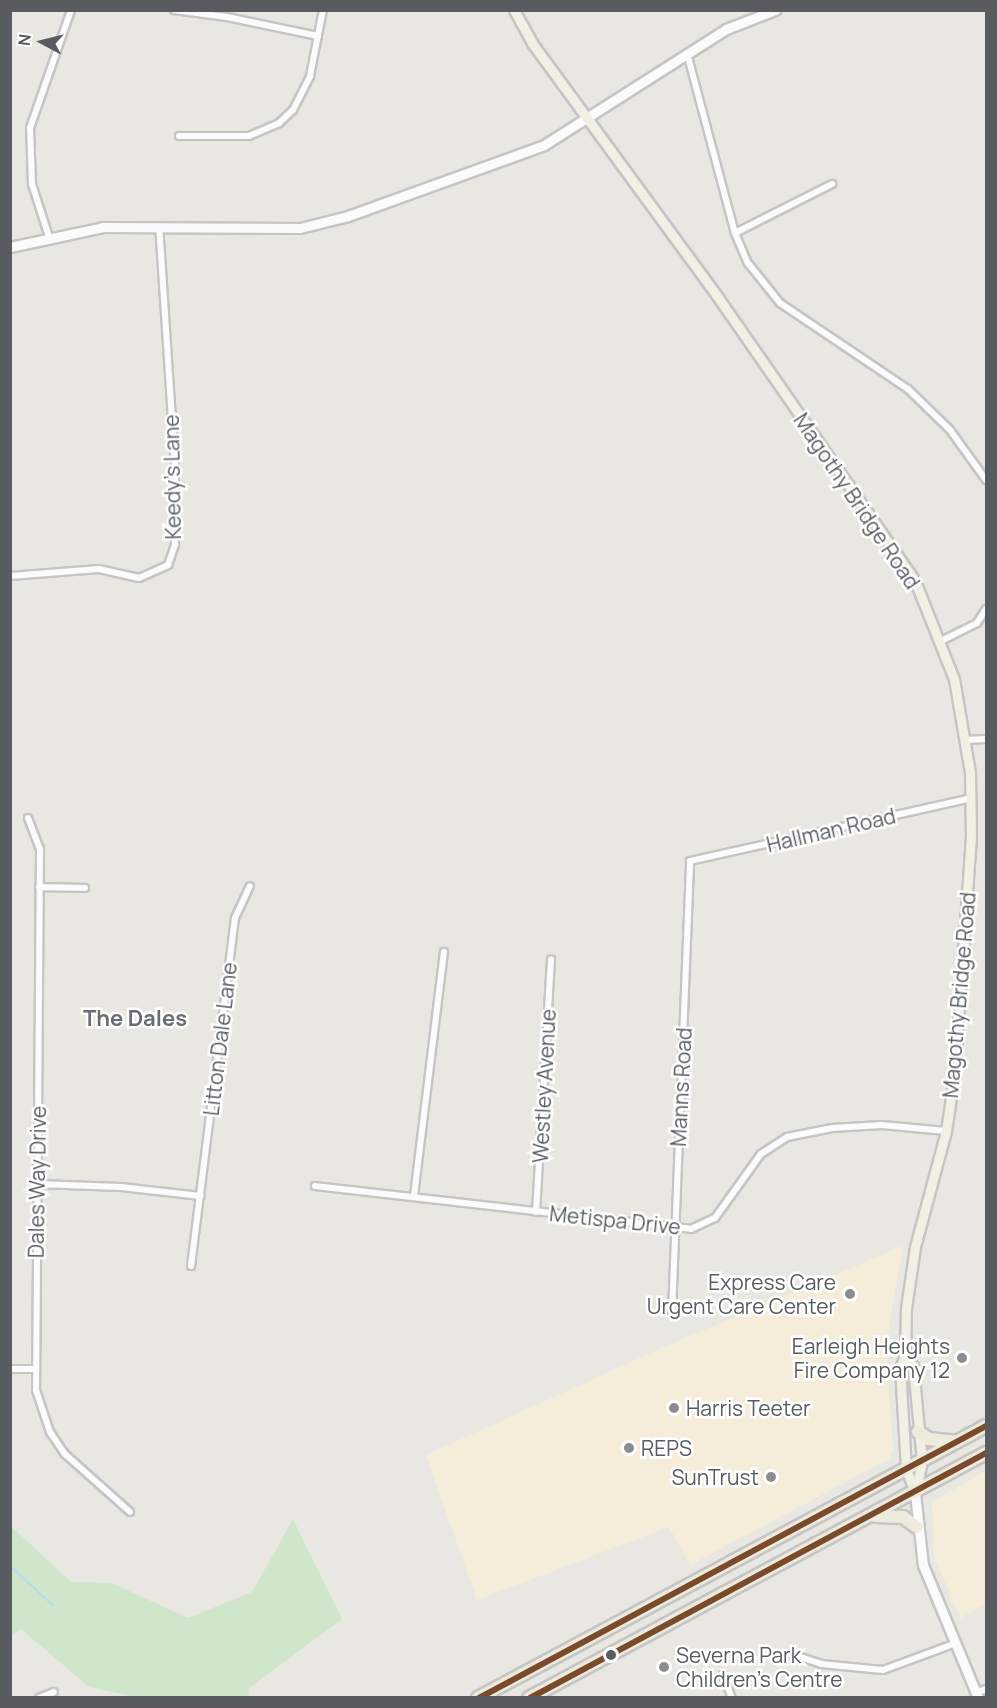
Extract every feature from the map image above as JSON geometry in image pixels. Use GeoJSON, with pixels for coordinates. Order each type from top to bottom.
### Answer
{"type":"FeatureCollection","features":[{"type":"Feature","properties":{"kind":"highway"},"geometry":{"type":"LineString","coordinates":[[478,1698],[987,1426]]}},
{"type":"Feature","properties":{"kind":"highway"},"geometry":{"type":"LineString","coordinates":[[918,1432],[929,1439],[957,1442]]}},
{"type":"Feature","properties":{"kind":"highway"},"geometry":{"type":"LineString","coordinates":[[529,1698],[987,1453]]}},
{"type":"Feature","properties":{"kind":"highway"},"geometry":{"type":"LineString","coordinates":[[868,1517],[903,1517],[917,1527]]}},
{"type":"Feature","properties":{"kind":"main road","name":"Magothy Bridge Road"},"geometry":{"type":"LineString","coordinates":[[514,10],[532,43],[588,118],[915,581],[941,640],[954,679],[966,740],[971,798],[954,1077],[946,1131],[915,1247],[906,1308],[905,1355],[900,1368],[906,1469],[915,1492]]}},
{"type":"Feature","properties":{"kind":"main road"},"geometry":{"type":"LineString","coordinates":[[10,246],[103,227],[300,228],[348,216],[516,156],[588,118],[726,29],[771,11]]}},
{"type":"Feature","properties":{"kind":"main road","name":"Magothy Bridge Road"},"geometry":{"type":"LineString","coordinates":[[905,1355],[913,1366],[922,1461],[915,1492]]}},
{"type":"Feature","properties":{"kind":"main road"},"geometry":{"type":"LineString","coordinates":[[915,1492],[917,1527],[923,1564],[977,1695]]}},
{"type":"Feature","properties":{"kind":"street"},"geometry":{"type":"LineString","coordinates":[[49,237],[32,184],[30,129],[71,10]]}},
{"type":"Feature","properties":{"kind":"street"},"geometry":{"type":"LineString","coordinates":[[174,10],[231,18],[318,36]]}},
{"type":"Feature","properties":{"kind":"street"},"geometry":{"type":"LineString","coordinates":[[179,136],[236,138],[279,123],[293,110],[306,89],[323,10]]}},
{"type":"Feature","properties":{"kind":"street"},"geometry":{"type":"LineString","coordinates":[[687,53],[735,233],[748,263],[780,303],[908,389],[950,430],[987,480]]}},
{"type":"Feature","properties":{"kind":"street"},"geometry":{"type":"LineString","coordinates":[[735,233],[832,184]]}},
{"type":"Feature","properties":{"kind":"street","name":"Keedy's Lane"},"geometry":{"type":"LineString","coordinates":[[10,576],[99,569],[139,578],[168,566],[175,545],[175,465],[159,227]]}},
{"type":"Feature","properties":{"kind":"street"},"geometry":{"type":"LineString","coordinates":[[941,640],[963,633],[986,613]]}},
{"type":"Feature","properties":{"kind":"street"},"geometry":{"type":"LineString","coordinates":[[966,740],[987,739]]}},
{"type":"Feature","properties":{"kind":"street","name":"Hallman Road"},"geometry":{"type":"LineString","coordinates":[[690,861],[971,798]]}},
{"type":"Feature","properties":{"kind":"street","name":"Dales Way Drive"},"geometry":{"type":"LineString","coordinates":[[28,818],[39,839],[34,1369],[44,1419],[57,1443],[81,1471],[130,1512]]}},
{"type":"Feature","properties":{"kind":"street","name":"Manns Road"},"geometry":{"type":"LineString","coordinates":[[672,1313],[690,861]]}},
{"type":"Feature","properties":{"kind":"street","name":"Litton Dale Lane"},"geometry":{"type":"LineString","coordinates":[[191,1266],[235,918],[250,886]]}},
{"type":"Feature","properties":{"kind":"street"},"geometry":{"type":"LineString","coordinates":[[39,887],[85,888]]}},
{"type":"Feature","properties":{"kind":"street"},"geometry":{"type":"LineString","coordinates":[[414,1197],[444,952]]}},
{"type":"Feature","properties":{"kind":"street","name":"Westley Avenue"},"geometry":{"type":"LineString","coordinates":[[536,1212],[551,960]]}},
{"type":"Feature","properties":{"kind":"street","name":"Metispa Drive"},"geometry":{"type":"LineString","coordinates":[[315,1186],[674,1227],[698,1227],[715,1218],[761,1154],[788,1137],[832,1128],[882,1125],[946,1131]]}},
{"type":"Feature","properties":{"kind":"street"},"geometry":{"type":"LineString","coordinates":[[37,1184],[121,1187],[200,1196]]}},
{"type":"Feature","properties":{"kind":"street"},"geometry":{"type":"LineString","coordinates":[[10,1369],[34,1369]]}},
{"type":"Feature","properties":{"kind":"street"},"geometry":{"type":"LineString","coordinates":[[788,1653],[821,1664],[883,1670],[956,1642]]}},
{"type":"Feature","properties":{"kind":"street"},"geometry":{"type":"LineString","coordinates":[[723,1675],[732,1698]]}},
{"type":"Feature","properties":{"kind":"street"},"geometry":{"type":"LineString","coordinates":[[977,1695],[987,1689]]}},
{"type":"Feature","properties":{"kind":"street"},"geometry":{"type":"LineString","coordinates":[[39,1698],[54,1692]]}},
{"type":"Feature","properties":{"kind":"shaded area"},"geometry":{"type":"Polygon","coordinates":[[[903,1246],[886,1344],[893,1449],[889,1459],[690,1565],[669,1527],[477,1600],[426,1455],[659,1349],[903,1246]]]}},
{"type":"Feature","properties":{"kind":"shaded area"},"geometry":{"type":"Polygon","coordinates":[[[986,1471],[986,1604],[960,1618],[934,1556],[932,1502],[986,1471]]]}},
{"type":"Feature","properties":{"kind":"green space"},"geometry":{"type":"Polygon","coordinates":[[[293,1519],[342,1619],[248,1689],[249,1697],[136,1697],[89,1687],[21,1629],[11,1635],[11,1526],[71,1582],[112,1583],[188,1618],[252,1592],[293,1519]]]}},
{"type":"Feature","properties":{"kind":"waterway"},"geometry":{"type":"LineString","coordinates":[[10,1566],[54,1606]]}},
{"type":"Feature","properties":{"kind":"transit line"},"geometry":{"type":"LineString","coordinates":[[479,1698],[986,1426]]}},
{"type":"Feature","properties":{"kind":"transit line"},"geometry":{"type":"LineString","coordinates":[[530,1698],[986,1453]]}},
{"type":"Feature","properties":{"kind":"place","name":"Express Care Urgent Care Center"},"geometry":{"type":"Point","coordinates":[850,1294]}},
{"type":"Feature","properties":{"kind":"place","name":"Earleigh Heights Fire Company 12"},"geometry":{"type":"Point","coordinates":[962,1358]}},
{"type":"Feature","properties":{"kind":"place","name":"Harris Teeter"},"geometry":{"type":"Point","coordinates":[674,1408]}},
{"type":"Feature","properties":{"kind":"place","name":"REPS"},"geometry":{"type":"Point","coordinates":[629,1448]}},
{"type":"Feature","properties":{"kind":"place","name":"SunTrust"},"geometry":{"type":"Point","coordinates":[771,1477]}},
{"type":"Feature","properties":{"kind":"place","name":"Severna Park Children's Centre"},"geometry":{"type":"Point","coordinates":[664,1667]}},
{"type":"Feature","properties":{"kind":"district","name":"The Dales"},"geometry":{"type":"Point","coordinates":[135,1019]}}]}
